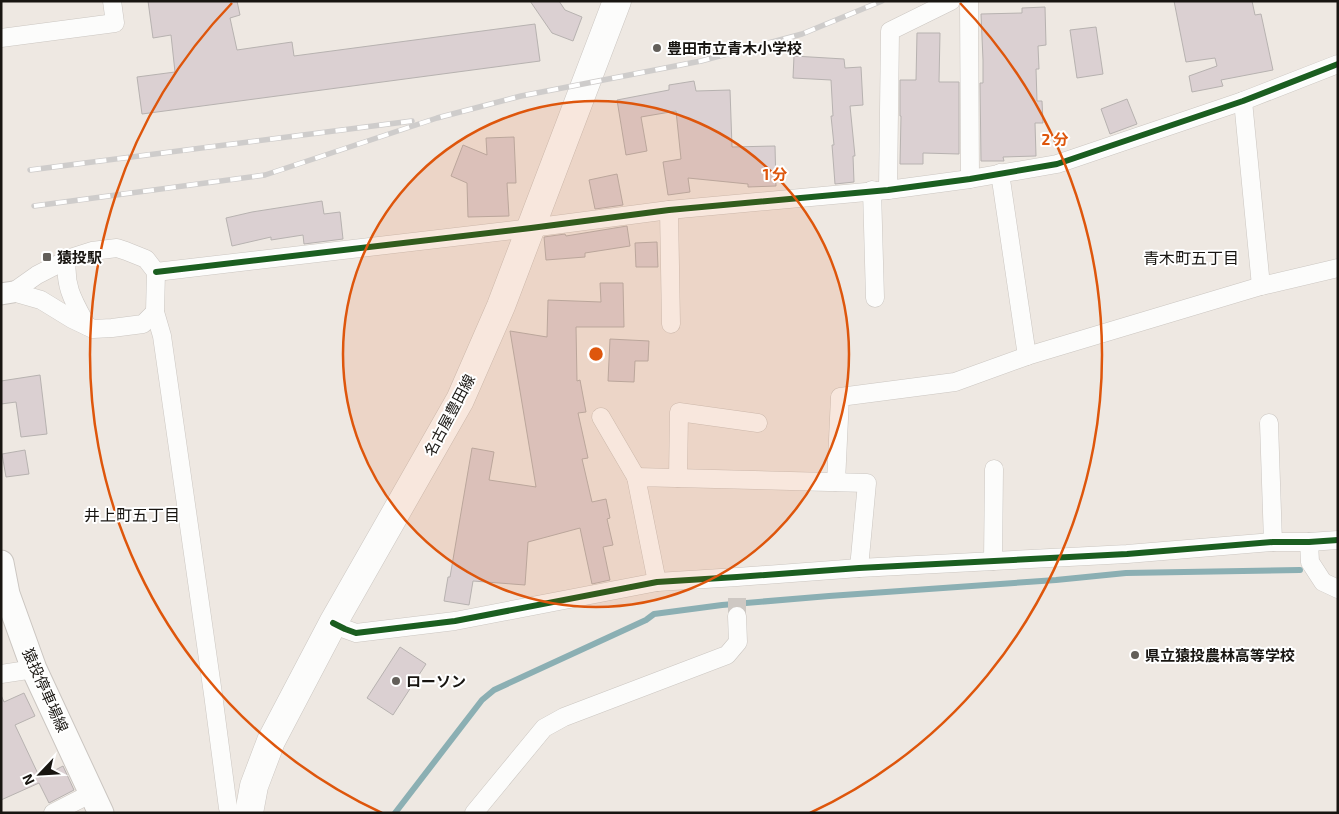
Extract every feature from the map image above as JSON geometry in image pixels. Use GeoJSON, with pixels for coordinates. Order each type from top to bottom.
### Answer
{"type":"FeatureCollection","features":[{"type":"Feature","properties":{"kind":"main road","name":"名古屋豊田線"},"geometry":{"type":"LineString","coordinates":[[249,813],[254,786],[272,741],[333,624],[460,400],[501,306],[617,1]]}},
{"type":"Feature","properties":{"kind":"main road","name":"猿投停車場線"},"geometry":{"type":"LineString","coordinates":[[1,563],[7,594],[34,669],[97,803]]}},
{"type":"Feature","properties":{"kind":"street"},"geometry":{"type":"LineString","coordinates":[[1,38],[114,23],[112,1]]}},
{"type":"Feature","properties":{"kind":"street"},"geometry":{"type":"LineString","coordinates":[[876,298],[880,190],[890,31],[951,1]]}},
{"type":"Feature","properties":{"kind":"street"},"geometry":{"type":"LineString","coordinates":[[968,1],[970,179]]}},
{"type":"Feature","properties":{"kind":"street"},"geometry":{"type":"LineString","coordinates":[[156,272],[669,210],[880,190],[970,179],[1057,164],[1243,101],[1338,64]]}},
{"type":"Feature","properties":{"kind":"street"},"geometry":{"type":"LineString","coordinates":[[1243,101],[1261,286]]}},
{"type":"Feature","properties":{"kind":"street"},"geometry":{"type":"LineString","coordinates":[[1000,173],[1027,356]]}},
{"type":"Feature","properties":{"kind":"street"},"geometry":{"type":"LineString","coordinates":[[669,210],[671,324]]}},
{"type":"Feature","properties":{"kind":"street"},"geometry":{"type":"LineString","coordinates":[[7,293],[67,259],[92,250],[117,248],[126,251],[146,259],[156,272],[155,312],[162,336],[228,808],[232,813]]}},
{"type":"Feature","properties":{"kind":"street"},"geometry":{"type":"LineString","coordinates":[[67,259],[66,272],[71,297],[87,326]]}},
{"type":"Feature","properties":{"kind":"street"},"geometry":{"type":"LineString","coordinates":[[836,482],[840,397],[956,382],[1027,356],[1261,286],[1338,268]]}},
{"type":"Feature","properties":{"kind":"street"},"geometry":{"type":"LineString","coordinates":[[7,293],[41,300],[93,329],[143,324],[155,312]]}},
{"type":"Feature","properties":{"kind":"street"},"geometry":{"type":"LineString","coordinates":[[678,478],[679,412],[758,423]]}},
{"type":"Feature","properties":{"kind":"street"},"geometry":{"type":"LineString","coordinates":[[600,417],[636,477],[657,582]]}},
{"type":"Feature","properties":{"kind":"street"},"geometry":{"type":"LineString","coordinates":[[1269,423],[1273,542]]}},
{"type":"Feature","properties":{"kind":"street"},"geometry":{"type":"LineString","coordinates":[[993,561],[994,469]]}},
{"type":"Feature","properties":{"kind":"street"},"geometry":{"type":"LineString","coordinates":[[636,477],[867,483],[859,568]]}},
{"type":"Feature","properties":{"kind":"street"},"geometry":{"type":"LineString","coordinates":[[333,624],[356,633],[456,621],[657,582],[737,584],[859,568],[1127,554],[1273,542],[1338,540]]}},
{"type":"Feature","properties":{"kind":"street"},"geometry":{"type":"LineString","coordinates":[[1309,542],[1310,562],[1323,582],[1338,589]]}},
{"type":"Feature","properties":{"kind":"street"},"geometry":{"type":"LineString","coordinates":[[474,813],[544,728],[564,716],[727,655],[738,642],[736,616]]}},
{"type":"Feature","properties":{"kind":"street"},"geometry":{"type":"LineString","coordinates":[[1,674],[34,669]]}},
{"type":"Feature","properties":{"kind":"street"},"geometry":{"type":"LineString","coordinates":[[53,813],[97,803]]}},
{"type":"Feature","properties":{"kind":"building"},"geometry":{"type":"Polygon","coordinates":[[[148,1],[237,1],[240,15],[230,18],[237,50],[292,42],[294,56],[535,24],[540,61],[142,114],[137,77],[175,72],[171,35],[153,38],[148,1]]]}},
{"type":"Feature","properties":{"kind":"building"},"geometry":{"type":"Polygon","coordinates":[[[530,1],[559,1],[565,10],[582,17],[573,41],[552,33],[530,1]]]}},
{"type":"Feature","properties":{"kind":"building"},"geometry":{"type":"Polygon","coordinates":[[[1174,1],[1252,1],[1255,15],[1261,14],[1273,70],[1221,80],[1223,86],[1192,92],[1189,76],[1217,66],[1215,58],[1186,62],[1174,1]]]}},
{"type":"Feature","properties":{"kind":"building"},"geometry":{"type":"Polygon","coordinates":[[[1045,7],[1046,45],[1038,46],[1039,69],[1036,69],[1037,101],[1042,101],[1043,123],[1035,123],[1036,156],[1003,157],[1004,161],[981,161],[980,83],[983,83],[983,60],[981,14],[1022,13],[1022,8],[1045,7]]]}},
{"type":"Feature","properties":{"kind":"building"},"geometry":{"type":"Polygon","coordinates":[[[1096,27],[1103,74],[1077,78],[1070,30],[1096,27]]]}},
{"type":"Feature","properties":{"kind":"building"},"geometry":{"type":"Polygon","coordinates":[[[917,33],[940,33],[939,82],[959,82],[959,154],[923,153],[923,164],[900,164],[900,80],[916,80],[917,33]]]}},
{"type":"Feature","properties":{"kind":"building"},"geometry":{"type":"Polygon","coordinates":[[[794,56],[844,59],[845,68],[861,67],[863,105],[850,106],[855,156],[853,156],[854,182],[835,184],[831,80],[793,78],[794,56]]]}},
{"type":"Feature","properties":{"kind":"building"},"geometry":{"type":"Polygon","coordinates":[[[694,81],[696,91],[730,90],[732,147],[775,146],[776,186],[748,187],[748,184],[688,178],[690,192],[668,195],[663,162],[681,159],[676,111],[641,117],[647,151],[626,155],[617,100],[669,90],[669,85],[694,81]]]}},
{"type":"Feature","properties":{"kind":"building"},"geometry":{"type":"Polygon","coordinates":[[[1127,99],[1137,124],[1110,134],[1101,109],[1127,99]]]}},
{"type":"Feature","properties":{"kind":"building"},"geometry":{"type":"Polygon","coordinates":[[[514,137],[516,183],[507,183],[509,216],[468,217],[467,183],[451,176],[463,145],[487,155],[486,138],[514,137]]]}},
{"type":"Feature","properties":{"kind":"building"},"geometry":{"type":"Polygon","coordinates":[[[617,174],[623,205],[595,209],[589,180],[617,174]]]}},
{"type":"Feature","properties":{"kind":"building"},"geometry":{"type":"Polygon","coordinates":[[[322,201],[324,214],[340,212],[343,239],[304,244],[303,235],[271,240],[271,237],[232,246],[226,218],[322,201]]]}},
{"type":"Feature","properties":{"kind":"building"},"geometry":{"type":"Polygon","coordinates":[[[627,226],[630,246],[585,253],[585,257],[546,260],[544,237],[565,234],[566,236],[627,226]]]}},
{"type":"Feature","properties":{"kind":"building"},"geometry":{"type":"Polygon","coordinates":[[[657,242],[658,267],[636,267],[635,243],[657,242]]]}},
{"type":"Feature","properties":{"kind":"building"},"geometry":{"type":"Polygon","coordinates":[[[600,283],[623,283],[624,327],[576,327],[577,381],[580,380],[586,412],[578,413],[588,458],[582,459],[592,502],[606,499],[610,518],[607,519],[613,545],[603,547],[610,580],[592,584],[580,528],[528,542],[525,585],[473,581],[469,605],[444,601],[448,577],[450,577],[472,448],[494,452],[489,480],[536,487],[510,331],[547,337],[548,300],[601,302],[600,283]]]}},
{"type":"Feature","properties":{"kind":"building"},"geometry":{"type":"Polygon","coordinates":[[[610,339],[649,341],[648,361],[635,361],[634,382],[608,381],[610,339]]]}},
{"type":"Feature","properties":{"kind":"building"},"geometry":{"type":"Polygon","coordinates":[[[40,375],[47,434],[21,437],[16,402],[1,404],[1,381],[40,375]]]}},
{"type":"Feature","properties":{"kind":"building"},"geometry":{"type":"Polygon","coordinates":[[[25,450],[29,474],[6,477],[2,454],[25,450]]]}},
{"type":"Feature","properties":{"kind":"building","name":"ローソン"},"geometry":{"type":"Polygon","coordinates":[[[400,647],[426,664],[393,715],[367,698],[400,647]]]}},
{"type":"Feature","properties":{"kind":"building"},"geometry":{"type":"Polygon","coordinates":[[[24,693],[35,716],[15,725],[40,778],[63,766],[74,790],[49,803],[39,783],[1,800],[1,695],[4,702],[24,693]]]}},
{"type":"Feature","properties":{"kind":"waterway"},"geometry":{"type":"LineString","coordinates":[[395,813],[482,700],[494,690],[646,620],[654,614],[722,605],[1126,573],[1300,570]]}},
{"type":"Feature","properties":{"kind":"tunnel"},"geometry":{"type":"LineString","coordinates":[[737,591],[737,616]]}},
{"type":"Feature","properties":{"kind":"railway"},"geometry":{"type":"LineString","coordinates":[[34,206],[265,175],[437,118],[521,96],[701,61],[802,34],[882,1]]}},
{"type":"Feature","properties":{"kind":"railway"},"geometry":{"type":"LineString","coordinates":[[30,170],[412,121]]}},
{"type":"Feature","properties":{"kind":"cycle path"},"geometry":{"type":"LineString","coordinates":[[156,272],[669,210],[888,190],[970,179],[1057,164],[1243,101],[1338,64]]}},
{"type":"Feature","properties":{"kind":"cycle path"},"geometry":{"type":"LineString","coordinates":[[333,623],[356,633],[455,621],[657,582],[859,568],[1127,554],[1273,542],[1338,540]]}},
{"type":"Feature","properties":{"kind":"place","name":"豊田市立青木小学校"},"geometry":{"type":"Point","coordinates":[657,48]}},
{"type":"Feature","properties":{"kind":"place","name":"猿投駅"},"geometry":{"type":"Point","coordinates":[47,257]}},
{"type":"Feature","properties":{"kind":"place","name":"県立猿投農林高等学校"},"geometry":{"type":"Point","coordinates":[1135,655]}},
{"type":"Feature","properties":{"kind":"place","name":"ローソン"},"geometry":{"type":"Point","coordinates":[396,681]}},
{"type":"Feature","properties":{"kind":"district","name":"青木町五丁目"},"geometry":{"type":"Point","coordinates":[1191,257]}},
{"type":"Feature","properties":{"kind":"district","name":"井上町五丁目"},"geometry":{"type":"Point","coordinates":[132,514]}}]}
